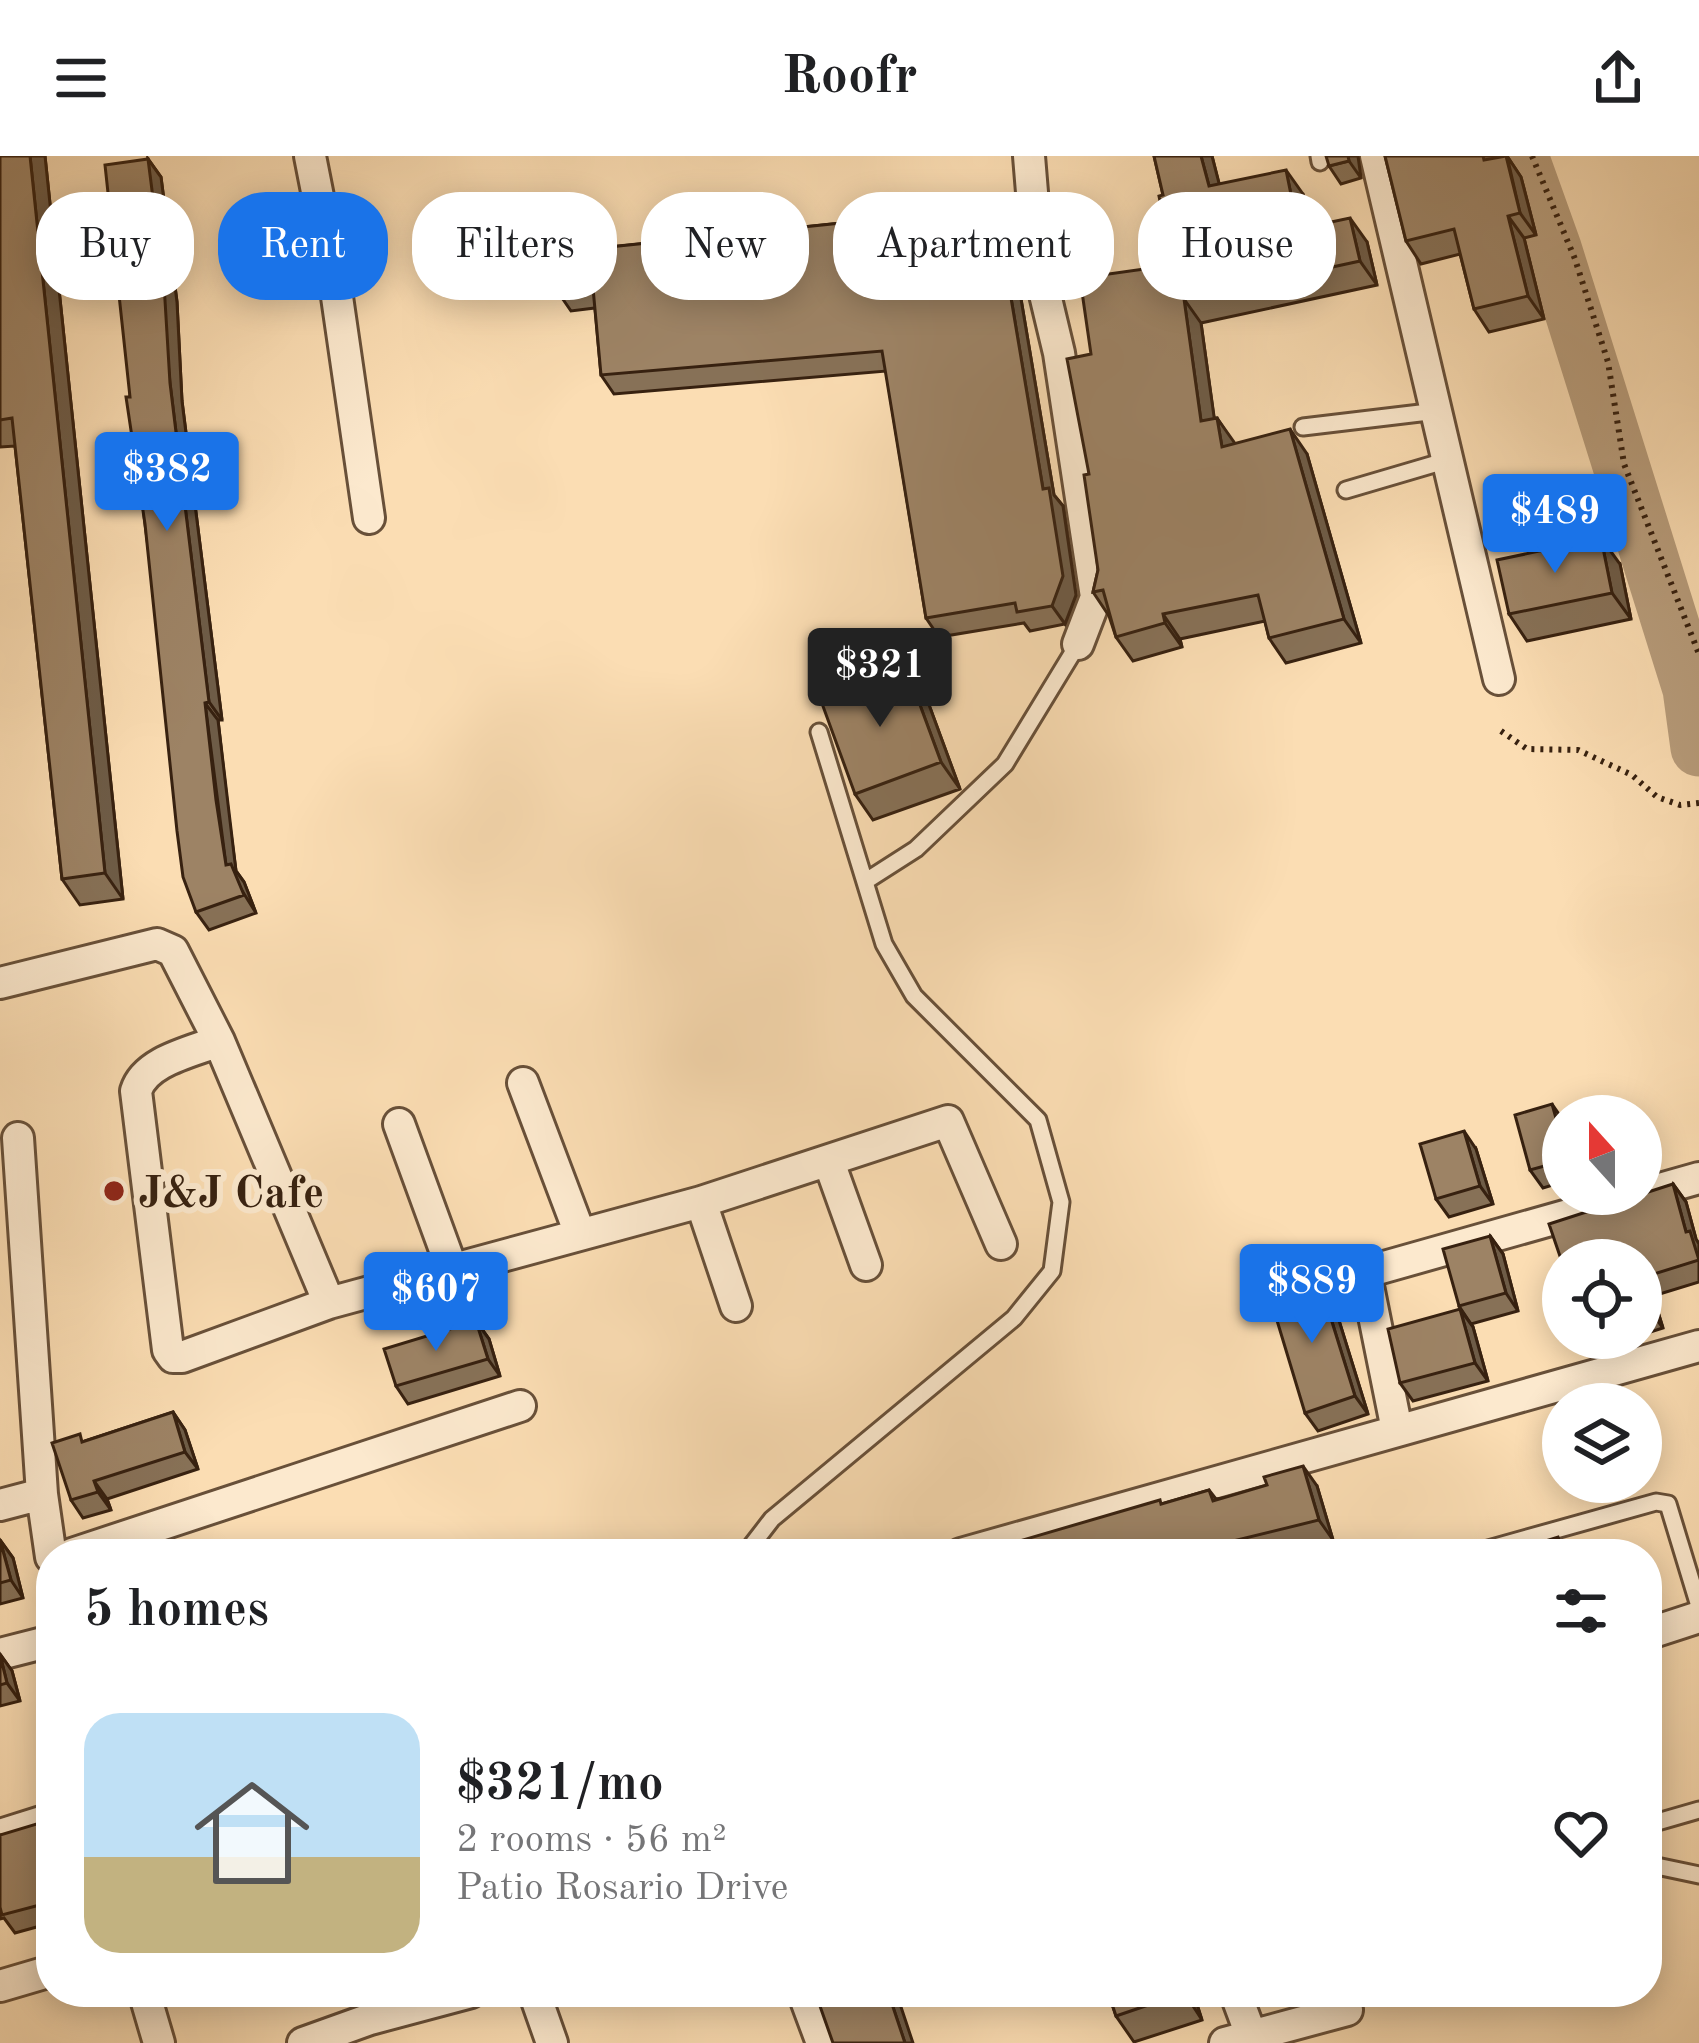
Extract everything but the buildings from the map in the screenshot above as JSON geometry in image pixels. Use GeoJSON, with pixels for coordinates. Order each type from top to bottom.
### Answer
{"type":"FeatureCollection","features":[{"type":"Feature","properties":{"kind":"street"},"geometry":{"type":"LineString","coordinates":[[310,156],[348,362],[369,518]]}},
{"type":"Feature","properties":{"kind":"street"},"geometry":{"type":"LineString","coordinates":[[1029,156],[1039,266],[1059,353],[1096,597],[1078,644]]}},
{"type":"Feature","properties":{"kind":"street"},"geometry":{"type":"LineString","coordinates":[[1376,156],[1499,679]]}},
{"type":"Feature","properties":{"kind":"street"},"geometry":{"type":"LineString","coordinates":[[0,983],[157,944],[173,951],[219,1041],[329,1304]]}},
{"type":"Feature","properties":{"kind":"street"},"geometry":{"type":"LineString","coordinates":[[219,1041],[155,1067],[141,1077],[136,1091],[173,1357],[329,1304],[701,1202],[948,1121],[1001,1244]]}},
{"type":"Feature","properties":{"kind":"street"},"geometry":{"type":"LineString","coordinates":[[523,1083],[580,1234]]}},
{"type":"Feature","properties":{"kind":"street"},"geometry":{"type":"LineString","coordinates":[[399,1124],[452,1269]]}},
{"type":"Feature","properties":{"kind":"street"},"geometry":{"type":"LineString","coordinates":[[18,1138],[11,1180],[15,1321],[48,1539]]}},
{"type":"Feature","properties":{"kind":"street"},"geometry":{"type":"LineString","coordinates":[[829,1162],[866,1265]]}},
{"type":"Feature","properties":{"kind":"street"},"geometry":{"type":"LineString","coordinates":[[1397,1430],[1367,1281],[1370,1271],[1699,1180]]}},
{"type":"Feature","properties":{"kind":"street"},"geometry":{"type":"LineString","coordinates":[[701,1202],[736,1306]]}},
{"type":"Feature","properties":{"kind":"street"},"geometry":{"type":"LineString","coordinates":[[1014,1539],[1699,1346]]}},
{"type":"Feature","properties":{"kind":"street"},"geometry":{"type":"LineString","coordinates":[[117,1539],[520,1406]]}},
{"type":"Feature","properties":{"kind":"street"},"geometry":{"type":"LineString","coordinates":[[0,1505],[42,1494]]}},
{"type":"Feature","properties":{"kind":"street"},"geometry":{"type":"LineString","coordinates":[[1662,1629],[1699,1617]]}},
{"type":"Feature","properties":{"kind":"street"},"geometry":{"type":"LineString","coordinates":[[0,1654],[36,1645]]}},
{"type":"Feature","properties":{"kind":"street"},"geometry":{"type":"LineString","coordinates":[[0,1835],[36,1824]]}},
{"type":"Feature","properties":{"kind":"street"},"geometry":{"type":"LineString","coordinates":[[0,1986],[36,1975]]}},
{"type":"Feature","properties":{"kind":"street"},"geometry":{"type":"LineString","coordinates":[[148,2007],[159,2043]]}},
{"type":"Feature","properties":{"kind":"street"},"geometry":{"type":"LineString","coordinates":[[303,2043],[415,2007]]}},
{"type":"Feature","properties":{"kind":"street"},"geometry":{"type":"LineString","coordinates":[[539,2007],[552,2043]]}},
{"type":"Feature","properties":{"kind":"street"},"geometry":{"type":"LineString","coordinates":[[809,2007],[822,2043]]}},
{"type":"Feature","properties":{"kind":"street"},"geometry":{"type":"LineString","coordinates":[[1236,2007],[1238,2039],[1346,2010]]}},
{"type":"Feature","properties":{"kind":"lane"},"geometry":{"type":"LineString","coordinates":[[1303,427],[1437,411]]}},
{"type":"Feature","properties":{"kind":"lane"},"geometry":{"type":"LineString","coordinates":[[1346,490],[1448,460]]}},
{"type":"Feature","properties":{"kind":"lane"},"geometry":{"type":"LineString","coordinates":[[866,881],[916,849],[1005,764],[1078,644]]}},
{"type":"Feature","properties":{"kind":"lane"},"geometry":{"type":"LineString","coordinates":[[757,1539],[772,1519],[1014,1318],[1052,1271],[1061,1202],[1038,1120],[914,996],[884,944],[819,732]]}},
{"type":"Feature","properties":{"kind":"lane"},"geometry":{"type":"LineString","coordinates":[[1524,1539],[1656,1502],[1668,1504],[1699,1606]]}},
{"type":"Feature","properties":{"kind":"lane"},"geometry":{"type":"LineString","coordinates":[[1662,1821],[1699,1810]]}},
{"type":"Feature","properties":{"kind":"lane"},"geometry":{"type":"LineString","coordinates":[[1662,1867],[1699,1875]]}},
{"type":"Feature","properties":{"kind":"path"},"geometry":{"type":"LineString","coordinates":[[1532,156],[1576,259],[1608,362],[1624,464],[1699,654]]}},
{"type":"Feature","properties":{"kind":"path"},"geometry":{"type":"LineString","coordinates":[[1501,731],[1527,748],[1578,750],[1631,775],[1657,797],[1680,805],[1698,804]]}},
{"type":"Feature","properties":{"kind":"waterway"},"geometry":{"type":"LineString","coordinates":[[1520,156],[1691,689],[1699,748]]}},
{"type":"Feature","properties":{"kind":"place","name":"J&J Cafe"},"geometry":{"type":"Point","coordinates":[114,1191]}}]}
